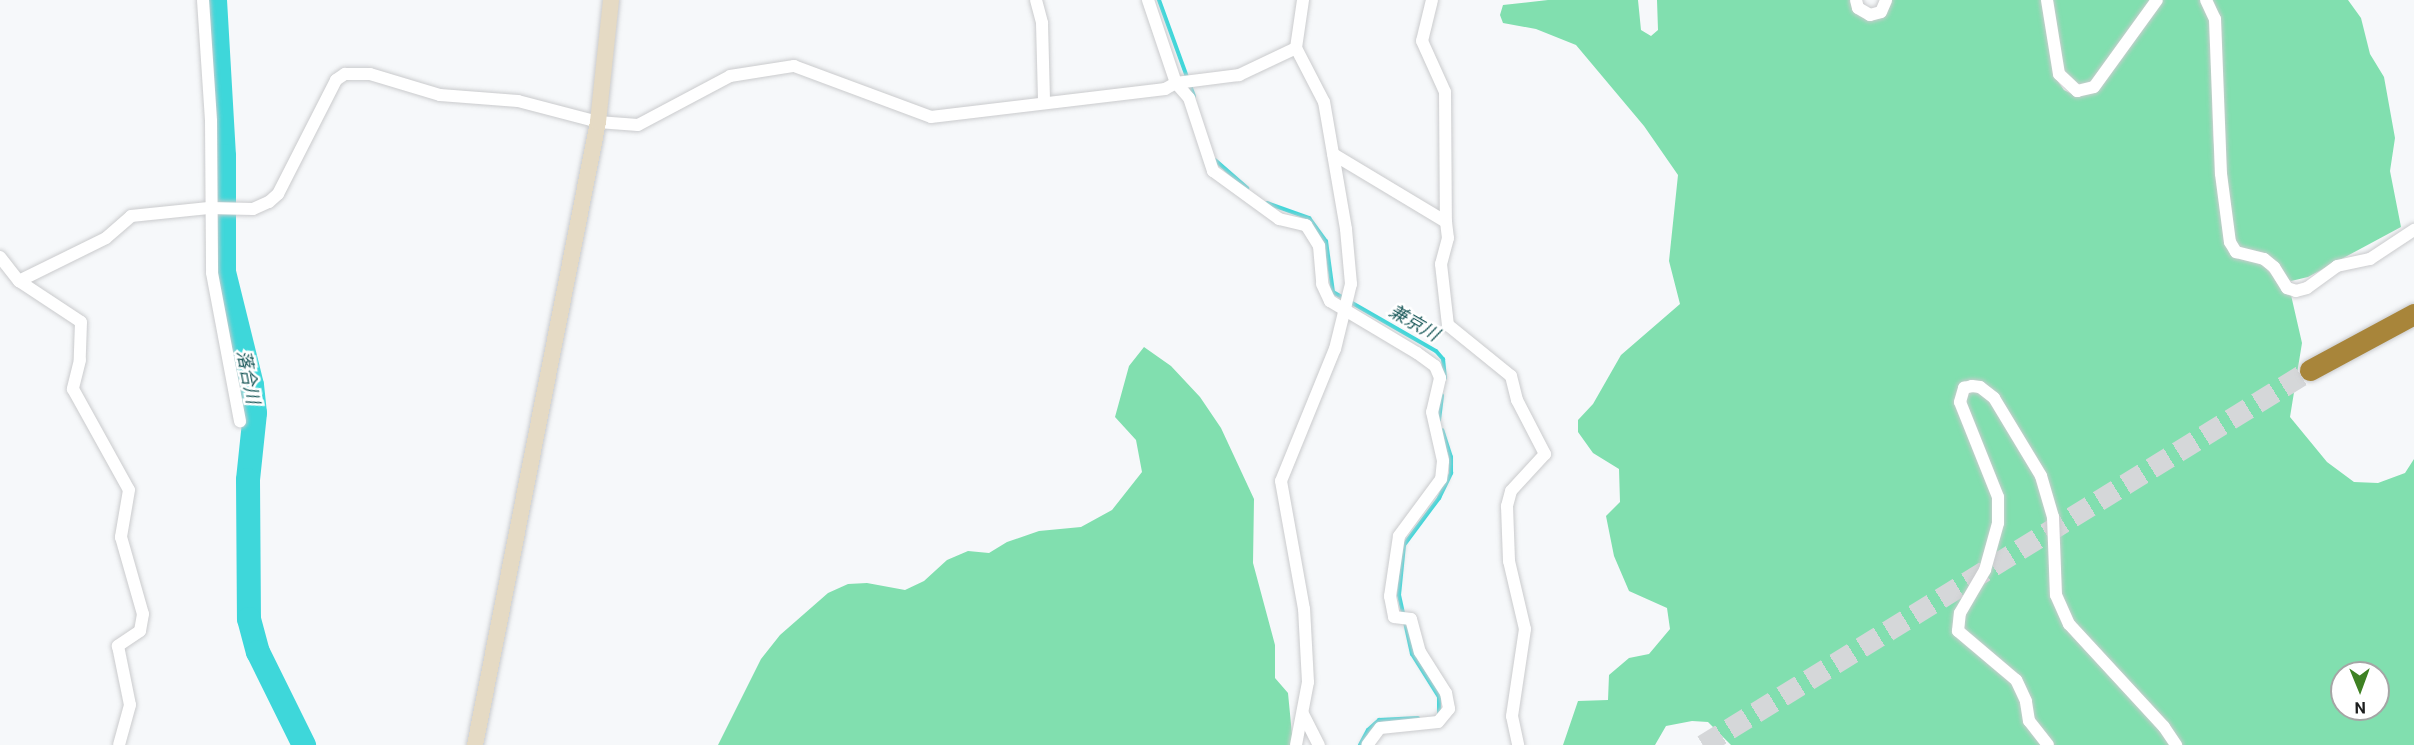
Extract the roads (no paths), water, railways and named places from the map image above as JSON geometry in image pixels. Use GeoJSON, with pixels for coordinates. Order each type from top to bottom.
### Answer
{"type":"FeatureCollection","features":[{"type":"Feature","properties":{"kind":"highway"},"geometry":{"type":"LineString","coordinates":[[2414,314],[2312,374],[2414,323]]}},
{"type":"Feature","properties":{"kind":"street"},"geometry":{"type":"LineString","coordinates":[[203,0],[211,121],[212,273],[240,421]]}},
{"type":"Feature","properties":{"kind":"street"},"geometry":{"type":"LineString","coordinates":[[475,745],[598,122],[611,0]]}},
{"type":"Feature","properties":{"kind":"street"},"geometry":{"type":"LineString","coordinates":[[1036,0],[1042,23],[1044,101]]}},
{"type":"Feature","properties":{"kind":"street"},"geometry":{"type":"LineString","coordinates":[[1148,0],[1179,82],[1189,98],[1213,171],[1279,219],[1311,230],[1319,246],[1324,293],[1346,302],[1418,352],[1434,366],[1440,378],[1432,412],[1443,461],[1441,479],[1399,536],[1390,596],[1420,652],[1446,693],[1449,710],[1438,722],[1380,728],[1367,745]]}},
{"type":"Feature","properties":{"kind":"street"},"geometry":{"type":"LineString","coordinates":[[1296,745],[1308,682],[1304,609],[1281,481],[1335,349],[1346,302],[1346,229],[1324,102],[1296,48],[1303,0]]}},
{"type":"Feature","properties":{"kind":"street"},"geometry":{"type":"LineString","coordinates":[[1432,0],[1423,48],[1445,92],[1448,238],[1441,264],[1448,325],[1511,376],[1517,400],[1545,454],[1512,491],[1507,506],[1509,561],[1525,629],[1512,716],[1518,745]]}},
{"type":"Feature","properties":{"kind":"street"},"geometry":{"type":"LineString","coordinates":[[1856,0],[1858,8],[1870,15],[1881,12],[1886,0]]}},
{"type":"Feature","properties":{"kind":"street"},"geometry":{"type":"LineString","coordinates":[[2047,0],[2059,74],[2077,91],[2094,87],[2157,0]]}},
{"type":"Feature","properties":{"kind":"street"},"geometry":{"type":"LineString","coordinates":[[2206,0],[2214,19],[2220,174],[2230,242],[2236,252],[2264,259],[2274,267],[2287,288],[2296,291],[2307,288],[2337,266],[2370,259],[2414,230]]}},
{"type":"Feature","properties":{"kind":"street"},"geometry":{"type":"LineString","coordinates":[[19,281],[106,238],[131,216],[211,208],[253,209],[278,194],[336,80],[345,74],[370,74],[440,95],[518,101],[598,122],[638,125],[730,76],[794,66],[931,117],[1044,101],[1165,89],[1179,82],[1239,75],[1296,48]]}},
{"type":"Feature","properties":{"kind":"street"},"geometry":{"type":"LineString","coordinates":[[1333,154],[1446,222]]}},
{"type":"Feature","properties":{"kind":"street"},"geometry":{"type":"LineString","coordinates":[[0,257],[19,281],[81,322],[81,350],[73,389],[129,490],[121,537],[143,614],[140,631],[118,646],[130,705],[119,745]]}},
{"type":"Feature","properties":{"kind":"street"},"geometry":{"type":"LineString","coordinates":[[2048,745],[2029,721],[2026,701],[2016,680],[1958,631],[1960,612],[1985,570],[1998,523],[1998,497],[1960,402],[1964,388],[1972,386],[1980,387],[1994,398],[2041,476],[2053,517],[2056,595],[2068,624],[2164,726],[2176,745]]}},
{"type":"Feature","properties":{"kind":"street"},"geometry":{"type":"LineString","coordinates":[[1303,714],[1319,745]]}},
{"type":"Feature","properties":{"kind":"waterway","name":"落合川"},"geometry":{"type":"LineString","coordinates":[[215,0],[224,156],[224,272],[252,385],[255,413],[248,480],[249,619],[258,652],[304,745]]}},
{"type":"Feature","properties":{"kind":"waterway","name":"兼京川"},"geometry":{"type":"LineString","coordinates":[[1159,0],[1194,96]]}},
{"type":"Feature","properties":{"kind":"waterway","name":"兼京川"},"geometry":{"type":"LineString","coordinates":[[1215,160],[1247,188]]}},
{"type":"Feature","properties":{"kind":"waterway","name":"兼京川"},"geometry":{"type":"LineString","coordinates":[[1267,203],[1309,218],[1326,241],[1333,292],[1436,351],[1443,359],[1445,378]]}},
{"type":"Feature","properties":{"kind":"waterway","name":"兼京川"},"geometry":{"type":"LineString","coordinates":[[1439,420],[1442,395]]}},
{"type":"Feature","properties":{"kind":"waterway","name":"兼京川"},"geometry":{"type":"LineString","coordinates":[[1439,713],[1439,697],[1412,654],[1399,595],[1404,545],[1439,498],[1451,473],[1451,457],[1442,430]]}},
{"type":"Feature","properties":{"kind":"waterway","name":"兼京川"},"geometry":{"type":"LineString","coordinates":[[1360,745],[1368,730],[1379,720],[1418,718]]}},
{"type":"Feature","properties":{"kind":"tunnel"},"geometry":{"type":"LineString","coordinates":[[1703,745],[2310,370]]}}]}
